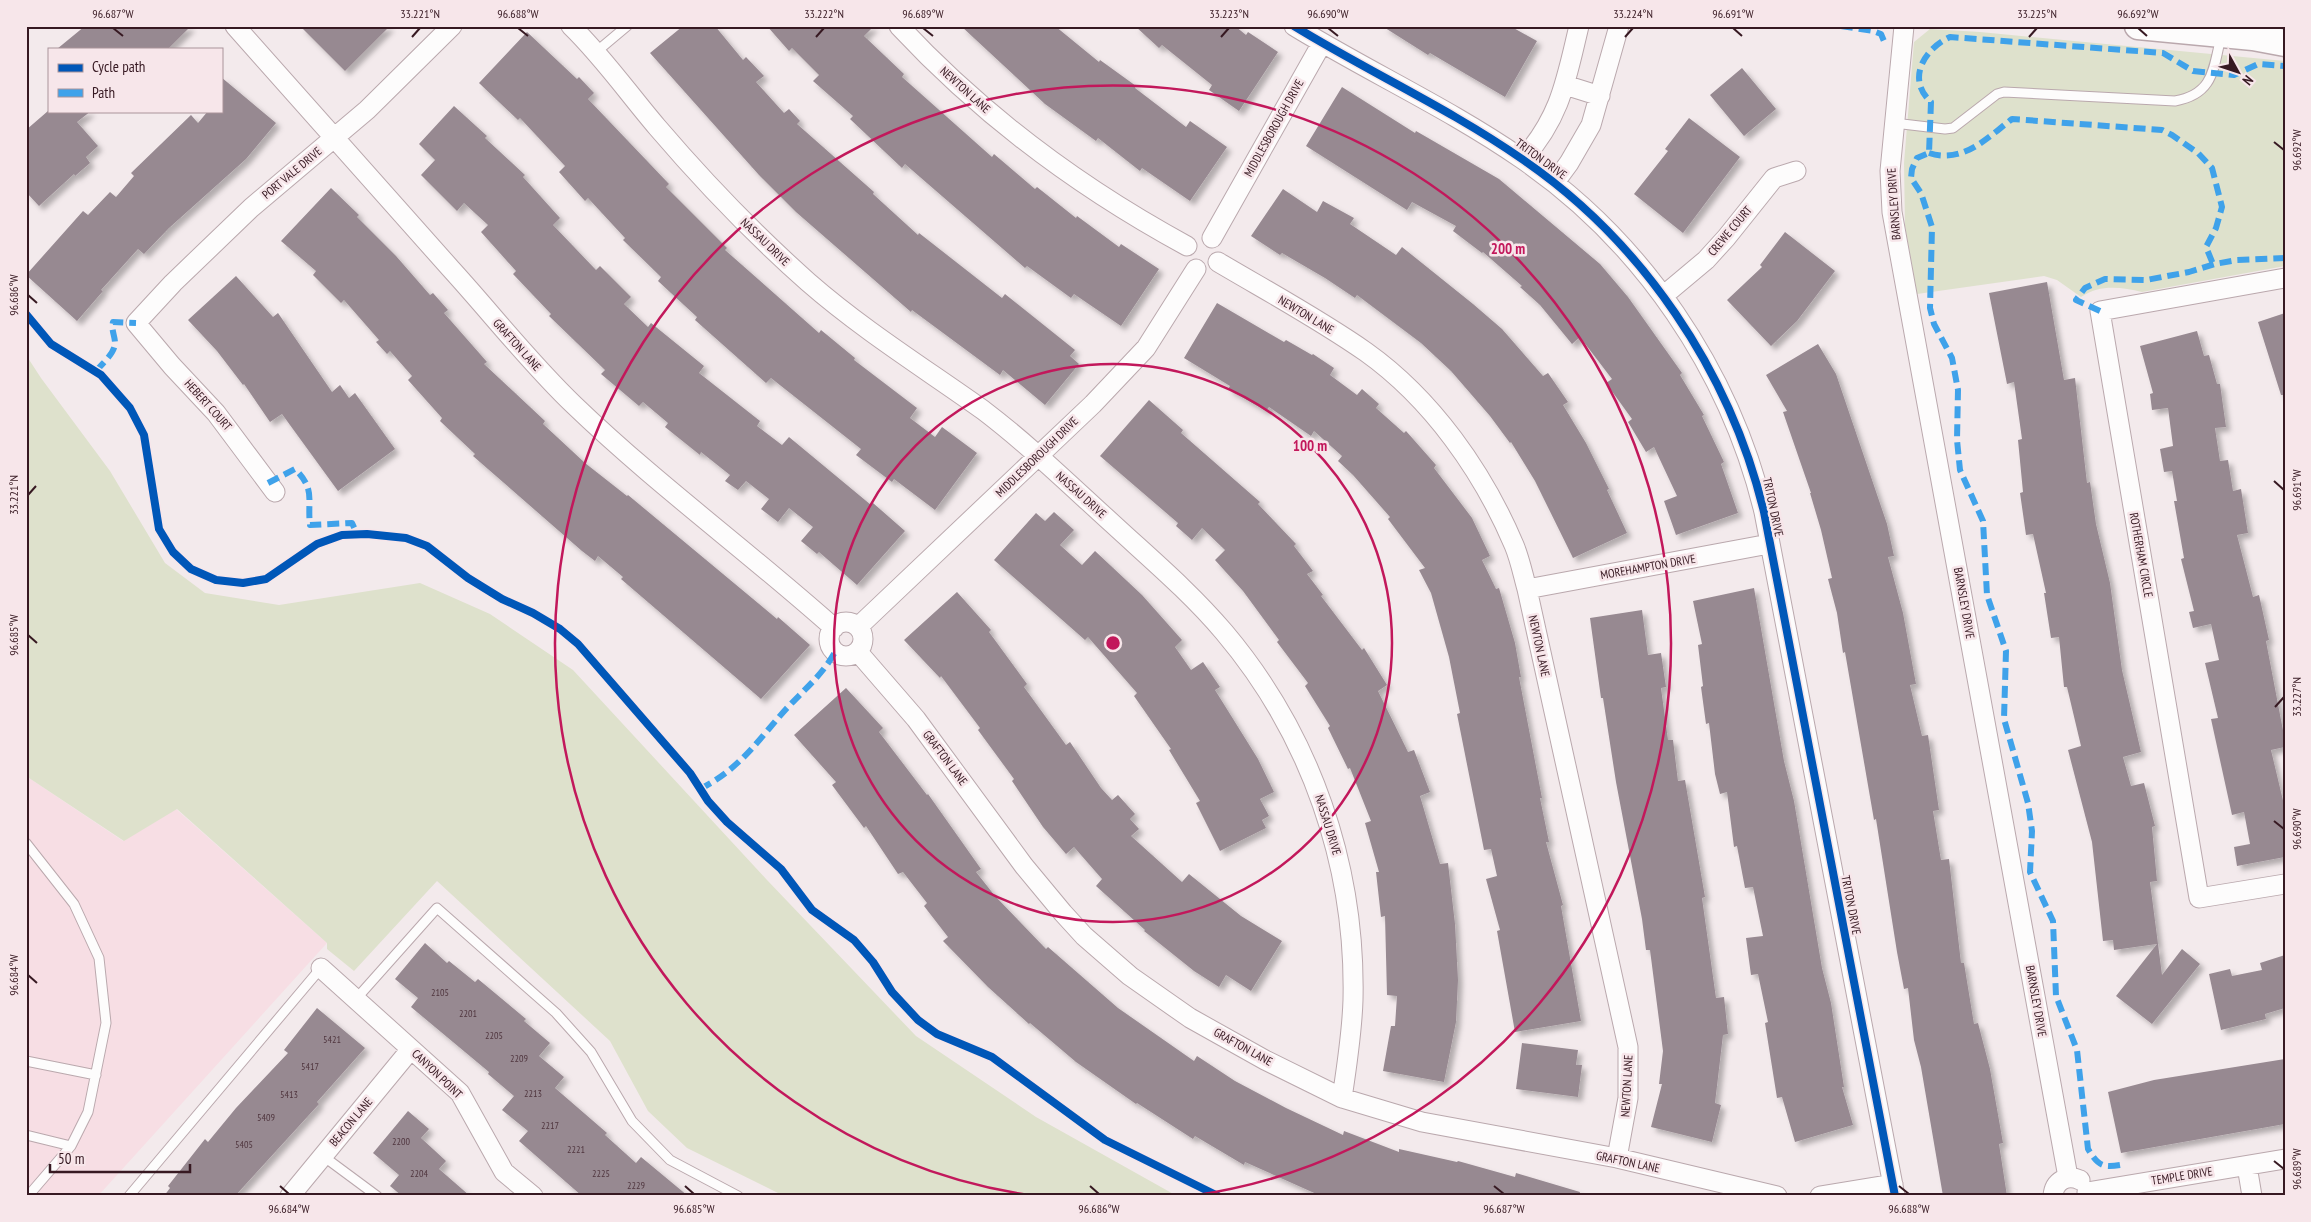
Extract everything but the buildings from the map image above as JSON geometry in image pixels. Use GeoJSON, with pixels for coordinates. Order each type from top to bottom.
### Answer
{"type":"FeatureCollection","features":[{"type":"Feature","properties":{"kind":"street","name":"GRAFTON LANE"},"geometry":{"type":"LineString","coordinates":[[235,26],[454,272],[515,344],[574,405],[630,456],[773,574],[834,628]]}},
{"type":"Feature","properties":{"kind":"street","name":"PORT VALE DRIVE"},"geometry":{"type":"LineString","coordinates":[[136,323],[173,283],[244,214],[399,80],[452,26]]}},
{"type":"Feature","properties":{"kind":"street","name":"NASSAU DRIVE"},"geometry":{"type":"LineString","coordinates":[[570,26],[596,52],[685,159],[764,241],[849,317],[985,412],[1038,456],[1178,584],[1213,620],[1245,658],[1298,744],[1326,814],[1341,870],[1351,936],[1353,1003],[1342,1098]]}},
{"type":"Feature","properties":{"kind":"street","name":"NEWTON LANE"},"geometry":{"type":"LineString","coordinates":[[899,26],[978,102],[1054,163],[1135,218],[1187,246]]}},
{"type":"Feature","properties":{"kind":"street","name":"TRITON DRIVE"},"geometry":{"type":"LineString","coordinates":[[1294,26],[1477,130],[1555,182],[1616,237],[1663,296],[1706,364],[1738,430],[1758,485],[1894,1190]]}},
{"type":"Feature","properties":{"kind":"street"},"geometry":{"type":"LineString","coordinates":[[1523,159],[1542,138],[1556,110],[1565,85],[1579,26]]}},
{"type":"Feature","properties":{"kind":"street"},"geometry":{"type":"LineString","coordinates":[[1555,182],[1581,144],[1591,125],[1619,26]]}},
{"type":"Feature","properties":{"kind":"street","name":"BARNSLEY DRIVE"},"geometry":{"type":"LineString","coordinates":[[1904,26],[1890,171],[1892,212],[2068,1177]]}},
{"type":"Feature","properties":{"kind":"street"},"geometry":{"type":"LineString","coordinates":[[2138,26],[2222,34],[2254,32],[2285,42]]}},
{"type":"Feature","properties":{"kind":"street","name":"MIDDLESBOROUGH DRIVE"},"geometry":{"type":"LineString","coordinates":[[1212,238],[1322,43]]}},
{"type":"Feature","properties":{"kind":"street"},"geometry":{"type":"LineString","coordinates":[[1565,85],[1600,96]]}},
{"type":"Feature","properties":{"kind":"street","name":"CREWE COURT"},"geometry":{"type":"LineString","coordinates":[[1663,296],[1706,260],[1774,178],[1796,171]]}},
{"type":"Feature","properties":{"kind":"street"},"geometry":{"type":"LineString","coordinates":[[1206,236],[1212,238],[1219,247],[1218,262],[1206,270],[1196,269],[1186,257],[1187,246],[1195,238],[1206,236]]}},
{"type":"Feature","properties":{"kind":"street","name":"NEWTON LANE"},"geometry":{"type":"LineString","coordinates":[[1218,262],[1367,353],[1417,395],[1478,477],[1514,546],[1527,589],[1628,1047],[1628,1098],[1617,1158]]}},
{"type":"Feature","properties":{"kind":"street","name":"MIDDLESBOROUGH DRIVE"},"geometry":{"type":"LineString","coordinates":[[858,627],[1092,404],[1146,348],[1196,269]]}},
{"type":"Feature","properties":{"kind":"street","name":"ROTHERHAM CIRCLE"},"geometry":{"type":"LineString","coordinates":[[2285,278],[2100,312],[2199,898],[2285,884]]}},
{"type":"Feature","properties":{"kind":"street","name":"HEBERT COURT"},"geometry":{"type":"LineString","coordinates":[[136,323],[172,366],[222,420],[275,492]]}},
{"type":"Feature","properties":{"kind":"street","name":"MOREHAMPTON DRIVE"},"geometry":{"type":"LineString","coordinates":[[1527,589],[1769,544]]}},
{"type":"Feature","properties":{"kind":"street"},"geometry":{"type":"LineString","coordinates":[[844,622],[850,622],[858,627],[864,639],[858,652],[845,656],[835,652],[829,638],[834,628],[844,622]]}},
{"type":"Feature","properties":{"kind":"street","name":"GRAFTON LANE"},"geometry":{"type":"LineString","coordinates":[[858,652],[940,750],[1042,890],[1084,936],[1130,976],[1190,1018],[1265,1060],[1342,1098],[1422,1122],[1617,1158],[1778,1196]]}},
{"type":"Feature","properties":{"kind":"street","name":"CANYON POINT"},"geometry":{"type":"LineString","coordinates":[[321,968],[460,1093],[504,1172],[533,1196]]}},
{"type":"Feature","properties":{"kind":"street","name":"BEACON LANE"},"geometry":{"type":"LineString","coordinates":[[290,1196],[411,1049]]}},
{"type":"Feature","properties":{"kind":"street","name":"TEMPLE DRIVE"},"geometry":{"type":"LineString","coordinates":[[2087,1194],[2285,1159]]}},
{"type":"Feature","properties":{"kind":"street"},"geometry":{"type":"LineString","coordinates":[[2247,1166],[2252,1196]]}},
{"type":"Feature","properties":{"kind":"street"},"geometry":{"type":"LineString","coordinates":[[2054,1196],[2054,1188],[2068,1177],[2080,1180],[2087,1194]]}},
{"type":"Feature","properties":{"kind":"street"},"geometry":{"type":"LineString","coordinates":[[1820,1196],[1894,1190]]}},
{"type":"Feature","properties":{"kind":"lane"},"geometry":{"type":"LineString","coordinates":[[596,52],[627,26]]}},
{"type":"Feature","properties":{"kind":"lane"},"geometry":{"type":"LineString","coordinates":[[1894,123],[1945,129],[1953,128],[1997,94],[2004,92],[2175,101],[2185,99],[2197,95],[2210,79],[2222,34]]}},
{"type":"Feature","properties":{"kind":"lane"},"geometry":{"type":"LineString","coordinates":[[26,843],[74,904],[99,958],[106,1023],[88,1112],[71,1146],[28,1196]]}},
{"type":"Feature","properties":{"kind":"lane"},"geometry":{"type":"LineString","coordinates":[[356,999],[437,908],[556,1014],[591,1052],[632,1121],[670,1160],[738,1196]]}},
{"type":"Feature","properties":{"kind":"lane"},"geometry":{"type":"LineString","coordinates":[[129,1196],[321,968]]}},
{"type":"Feature","properties":{"kind":"lane"},"geometry":{"type":"LineString","coordinates":[[26,1061],[96,1075]]}},
{"type":"Feature","properties":{"kind":"lane"},"geometry":{"type":"LineString","coordinates":[[26,1135],[71,1146]]}},
{"type":"Feature","properties":{"kind":"lane"},"geometry":{"type":"LineString","coordinates":[[323,1156],[377,1196]]}},
{"type":"Feature","properties":{"kind":"shaded area"},"geometry":{"type":"Polygon","coordinates":[[[26,776],[123,841],[176,809],[327,943],[98,1196],[26,1196],[26,776]]]}},
{"type":"Feature","properties":{"kind":"green space"},"geometry":{"type":"Polygon","coordinates":[[[1930,29],[1980,32],[2285,61],[2285,266],[2142,292],[2118,288],[2103,288],[2081,297],[2057,280],[2044,276],[1917,294],[1905,226],[1904,163],[1914,42],[1930,29]]]}},
{"type":"Feature","properties":{"kind":"green space"},"geometry":{"type":"Polygon","coordinates":[[[26,355],[110,471],[165,563],[205,593],[279,605],[420,583],[490,614],[573,670],[767,880],[916,1036],[1036,1117],[1177,1196],[784,1196],[687,1148],[648,1111],[610,1041],[437,881],[354,971],[327,949],[327,943],[177,809],[124,841],[26,776],[26,355]]]}},
{"type":"Feature","properties":{"kind":"marked path"},"geometry":{"type":"LineString","coordinates":[[1841,26],[1881,34],[1886,46]]}},
{"type":"Feature","properties":{"kind":"marked path"},"geometry":{"type":"LineString","coordinates":[[2120,1165],[2109,1166],[2101,1164],[2088,1149],[2077,1050],[2056,996],[2053,921],[2030,872],[2032,831],[2028,803],[2004,719],[2006,651],[1987,595],[1983,521],[1960,470],[1957,440],[1958,390],[1952,358],[1934,324],[1930,308],[1932,227],[1921,193],[1911,178],[1912,169],[1917,158],[1929,153],[1931,102],[1920,84],[1919,74],[1921,65],[1926,57],[1941,42],[1950,37],[2163,53],[2193,71],[2234,75],[2258,64],[2285,66]]}},
{"type":"Feature","properties":{"kind":"marked path"},"geometry":{"type":"LineString","coordinates":[[1929,153],[1953,155],[1964,152],[1984,141],[2012,119],[2162,130],[2198,153],[2212,168],[2222,207],[2216,228],[2206,247],[2213,264]]}},
{"type":"Feature","properties":{"kind":"marked path"},"geometry":{"type":"LineString","coordinates":[[2100,311],[2076,300],[2085,288],[2105,279],[2146,280],[2237,260],[2285,258]]}},
{"type":"Feature","properties":{"kind":"marked path"},"geometry":{"type":"LineString","coordinates":[[96,371],[113,351],[115,340],[112,328],[113,322],[136,323]]}},
{"type":"Feature","properties":{"kind":"marked path"},"geometry":{"type":"LineString","coordinates":[[268,483],[295,469],[302,476],[308,489],[310,525],[352,523],[357,534]]}},
{"type":"Feature","properties":{"kind":"marked path"},"geometry":{"type":"LineString","coordinates":[[700,789],[727,772],[748,753],[819,675],[835,652]]}},
{"type":"Feature","properties":{"kind":"cycle path"},"geometry":{"type":"LineString","coordinates":[[1294,26],[1495,141],[1565,192],[1606,229],[1642,270],[1675,313],[1704,360],[1729,409],[1749,460],[1764,512],[1895,1196]]}},
{"type":"Feature","properties":{"kind":"cycle path"},"geometry":{"type":"LineString","coordinates":[[26,314],[51,344],[101,375],[130,408],[144,435],[159,529],[173,552],[191,569],[216,580],[243,583],[266,579],[317,544],[342,535],[367,534],[406,538],[427,546],[468,578],[502,599],[533,613],[560,629],[578,644],[690,773],[708,801],[727,822],[781,869],[812,910],[854,940],[873,962],[892,992],[918,1020],[937,1034],[992,1057],[1105,1140],[1218,1196]]}}]}
